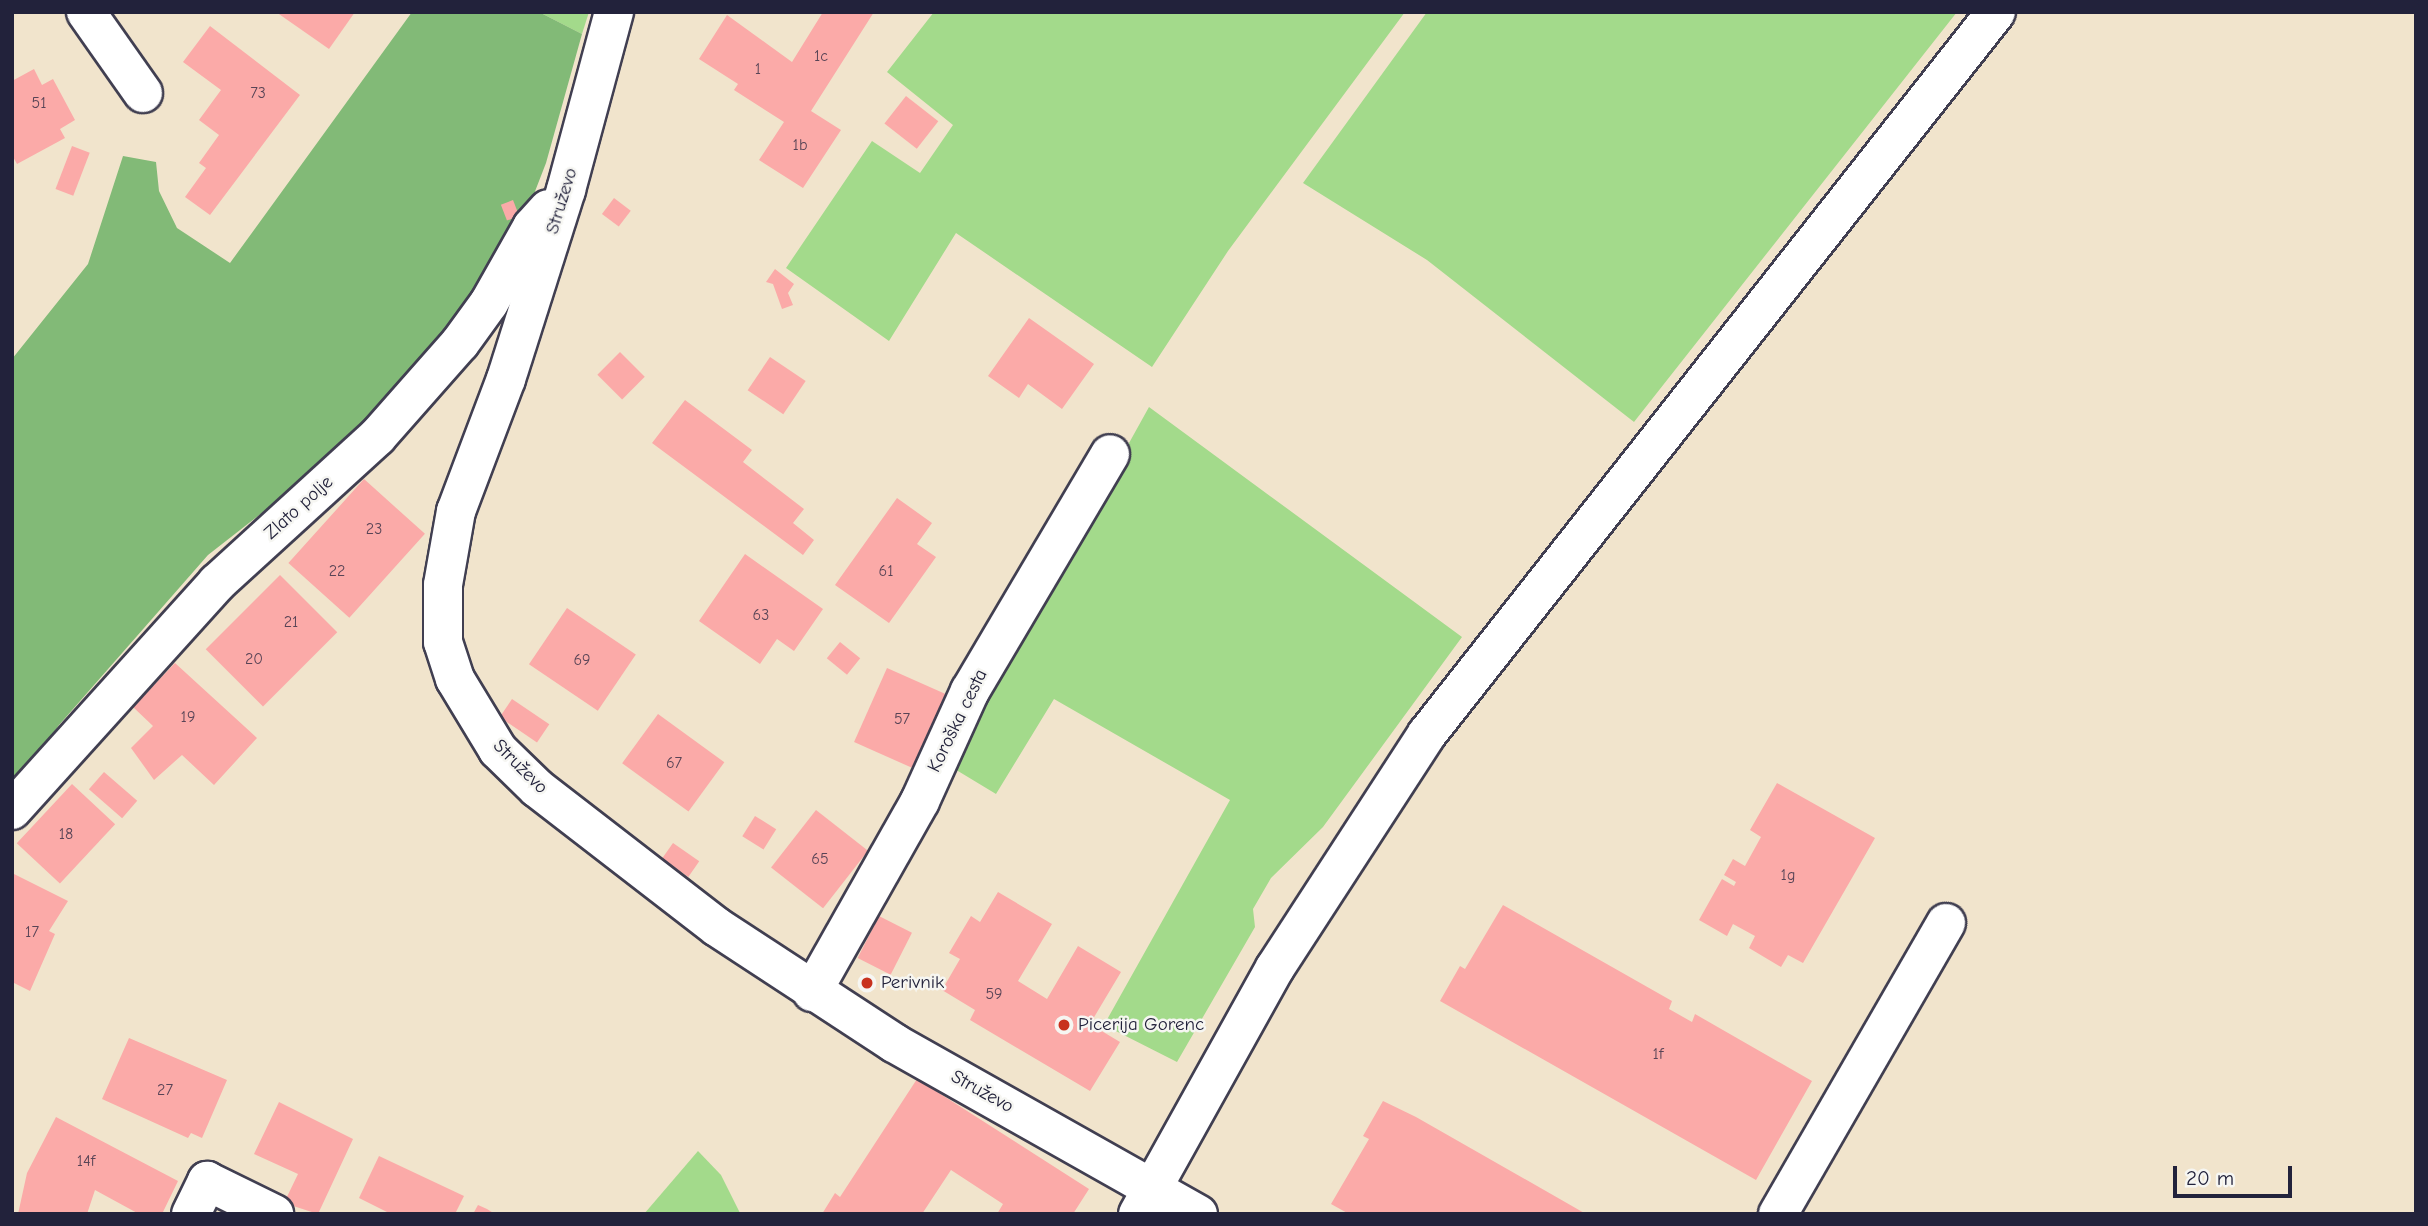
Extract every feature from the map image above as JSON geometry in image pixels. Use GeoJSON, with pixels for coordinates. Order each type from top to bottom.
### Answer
{"type":"FeatureCollection","features":[{"type":"Feature","properties":{"kind":"street"},"geometry":{"type":"LineString","coordinates":[[86,12],[143,93]]}},
{"type":"Feature","properties":{"kind":"street","name":"Struževo"},"geometry":{"type":"LineString","coordinates":[[614,12],[566,190],[506,379],[456,511],[443,586],[443,642],[455,679],[498,750],[537,788],[717,927],[812,992],[1146,1201],[1198,1214]]}},
{"type":"Feature","properties":{"kind":"street"},"geometry":{"type":"LineString","coordinates":[[1146,1201],[1275,968],[1427,734],[1996,12]]}},
{"type":"Feature","properties":{"kind":"street","name":"Zlato polje"},"geometry":{"type":"LineString","coordinates":[[12,810],[217,583],[377,437],[460,343],[489,303],[532,227],[566,190]]}},
{"type":"Feature","properties":{"kind":"street","name":"Koroška cesta"},"geometry":{"type":"LineString","coordinates":[[812,992],[920,801],[970,691],[1110,454]]}},
{"type":"Feature","properties":{"kind":"street"},"geometry":{"type":"LineString","coordinates":[[1778,1214],[1946,923]]}},
{"type":"Feature","properties":{"kind":"street"},"geometry":{"type":"LineString","coordinates":[[191,1214],[207,1181],[274,1214]]}},
{"type":"Feature","properties":{"kind":"green space"},"geometry":{"type":"Polygon","coordinates":[[[412,12],[539,12],[582,34],[546,163],[527,212],[475,302],[340,452],[208,555],[59,725],[29,766],[12,780],[12,359],[88,264],[123,156],[156,162],[159,191],[177,228],[230,263],[412,12]]]}},
{"type":"Feature","properties":{"kind":"green space"},"geometry":{"type":"Polygon","coordinates":[[[539,12],[589,12],[582,34],[539,12]]]}},
{"type":"Feature","properties":{"kind":"green space"},"geometry":{"type":"Polygon","coordinates":[[[934,12],[1405,12],[1228,251],[1152,367],[956,233],[889,341],[786,268],[872,141],[920,173],[953,125],[887,72],[934,12]]]}},
{"type":"Feature","properties":{"kind":"green space"},"geometry":{"type":"Polygon","coordinates":[[[1427,12],[1957,12],[1634,422],[1427,260],[1303,183],[1427,12]]]}},
{"type":"Feature","properties":{"kind":"green space"},"geometry":{"type":"Polygon","coordinates":[[[1149,407],[1462,637],[1323,827],[1271,878],[1253,909],[1255,927],[1177,1062],[1104,1025],[1230,800],[1054,699],[996,794],[953,768],[957,753],[1149,407]]]}},
{"type":"Feature","properties":{"kind":"green space"},"geometry":{"type":"Polygon","coordinates":[[[698,1151],[721,1175],[740,1213],[644,1214],[698,1151]]]}},
{"type":"Feature","properties":{"kind":"building"},"geometry":{"type":"Polygon","coordinates":[[[276,12],[355,12],[329,49],[276,12]]]}},
{"type":"Feature","properties":{"kind":"building"},"geometry":{"type":"Polygon","coordinates":[[[823,12],[874,12],[811,111],[841,130],[803,188],[759,160],[784,122],[734,90],[738,84],[699,59],[727,15],[792,62],[823,12]]]}},
{"type":"Feature","properties":{"kind":"building"},"geometry":{"type":"Polygon","coordinates":[[[210,26],[300,95],[210,215],[185,197],[206,168],[199,163],[219,135],[199,120],[221,90],[183,62],[210,26]]]}},
{"type":"Feature","properties":{"kind":"building"},"geometry":{"type":"Polygon","coordinates":[[[34,69],[42,85],[53,79],[75,120],[60,129],[65,138],[17,164],[12,155],[12,81],[34,69]]]}},
{"type":"Feature","properties":{"kind":"building"},"geometry":{"type":"Polygon","coordinates":[[[906,96],[938,121],[917,149],[884,124],[906,96]]]}},
{"type":"Feature","properties":{"kind":"building"},"geometry":{"type":"Polygon","coordinates":[[[72,146],[90,153],[73,196],[56,189],[72,146]]]}},
{"type":"Feature","properties":{"kind":"building"},"geometry":{"type":"Polygon","coordinates":[[[614,198],[631,211],[619,227],[602,214],[614,198]]]}},
{"type":"Feature","properties":{"kind":"building"},"geometry":{"type":"Polygon","coordinates":[[[513,200],[519,216],[507,221],[501,205],[513,200]]]}},
{"type":"Feature","properties":{"kind":"building"},"geometry":{"type":"Polygon","coordinates":[[[775,269],[794,284],[788,293],[793,305],[782,309],[773,284],[766,282],[775,269]]]}},
{"type":"Feature","properties":{"kind":"building"},"geometry":{"type":"Polygon","coordinates":[[[1029,318],[1094,364],[1062,409],[1028,384],[1019,398],[988,376],[1029,318]]]}},
{"type":"Feature","properties":{"kind":"building"},"geometry":{"type":"Polygon","coordinates":[[[620,352],[645,377],[622,399],[597,375],[620,352]]]}},
{"type":"Feature","properties":{"kind":"building"},"geometry":{"type":"Polygon","coordinates":[[[770,357],[806,381],[783,414],[748,390],[770,357]]]}},
{"type":"Feature","properties":{"kind":"building"},"geometry":{"type":"Polygon","coordinates":[[[685,400],[752,450],[743,462],[804,509],[793,523],[814,540],[803,555],[652,443],[685,400]]]}},
{"type":"Feature","properties":{"kind":"building"},"geometry":{"type":"Polygon","coordinates":[[[364,479],[425,534],[349,618],[288,563],[364,479]]]}},
{"type":"Feature","properties":{"kind":"building"},"geometry":{"type":"Polygon","coordinates":[[[897,498],[932,523],[917,544],[936,557],[889,623],[835,585],[897,498]]]}},
{"type":"Feature","properties":{"kind":"building"},"geometry":{"type":"Polygon","coordinates":[[[745,554],[823,609],[794,651],[777,639],[760,664],[699,621],[745,554]]]}},
{"type":"Feature","properties":{"kind":"building"},"geometry":{"type":"Polygon","coordinates":[[[280,575],[337,632],[263,707],[206,649],[280,575]]]}},
{"type":"Feature","properties":{"kind":"building"},"geometry":{"type":"Polygon","coordinates":[[[567,608],[636,654],[598,711],[529,664],[567,608]]]}},
{"type":"Feature","properties":{"kind":"building"},"geometry":{"type":"Polygon","coordinates":[[[840,642],[860,658],[847,675],[827,658],[840,642]]]}},
{"type":"Feature","properties":{"kind":"building"},"geometry":{"type":"Polygon","coordinates":[[[175,663],[257,738],[214,785],[182,755],[154,780],[131,748],[153,726],[133,707],[175,663]]]}},
{"type":"Feature","properties":{"kind":"building"},"geometry":{"type":"Polygon","coordinates":[[[887,668],[950,696],[917,770],[854,742],[887,668]]]}},
{"type":"Feature","properties":{"kind":"building"},"geometry":{"type":"Polygon","coordinates":[[[512,699],[549,724],[537,742],[500,717],[512,699]]]}},
{"type":"Feature","properties":{"kind":"building"},"geometry":{"type":"Polygon","coordinates":[[[658,714],[724,762],[688,812],[622,763],[658,714]]]}},
{"type":"Feature","properties":{"kind":"building"},"geometry":{"type":"Polygon","coordinates":[[[104,772],[137,801],[122,818],[89,789],[104,772]]]}},
{"type":"Feature","properties":{"kind":"building"},"geometry":{"type":"Polygon","coordinates":[[[1777,783],[1875,838],[1803,963],[1788,955],[1781,967],[1749,948],[1755,936],[1733,924],[1727,936],[1699,920],[1722,879],[1734,886],[1736,882],[1724,875],[1733,859],[1745,866],[1761,837],[1750,830],[1777,783]]]}},
{"type":"Feature","properties":{"kind":"building"},"geometry":{"type":"Polygon","coordinates":[[[72,784],[115,824],[60,883],[17,843],[72,784]]]}},
{"type":"Feature","properties":{"kind":"building"},"geometry":{"type":"Polygon","coordinates":[[[816,810],[868,851],[823,908],[771,868],[816,810]]]}},
{"type":"Feature","properties":{"kind":"building"},"geometry":{"type":"Polygon","coordinates":[[[755,816],[776,829],[763,850],[742,836],[755,816]]]}},
{"type":"Feature","properties":{"kind":"building"},"geometry":{"type":"Polygon","coordinates":[[[673,843],[699,861],[688,877],[662,859],[673,843]]]}},
{"type":"Feature","properties":{"kind":"building"},"geometry":{"type":"Polygon","coordinates":[[[12,873],[68,901],[49,931],[55,934],[30,991],[12,982],[12,873]]]}},
{"type":"Feature","properties":{"kind":"building"},"geometry":{"type":"Polygon","coordinates":[[[998,892],[1052,924],[1018,981],[1047,999],[1078,946],[1121,972],[1090,1024],[1120,1042],[1090,1091],[970,1020],[975,1010],[942,990],[960,959],[949,953],[971,916],[980,922],[998,892]]]}},
{"type":"Feature","properties":{"kind":"building"},"geometry":{"type":"Polygon","coordinates":[[[1503,905],[1672,1001],[1669,1009],[1692,1022],[1695,1014],[1812,1081],[1756,1180],[1440,1001],[1460,966],[1465,969],[1503,905]]]}},
{"type":"Feature","properties":{"kind":"building"},"geometry":{"type":"Polygon","coordinates":[[[879,916],[912,933],[891,975],[858,958],[879,916]]]}},
{"type":"Feature","properties":{"kind":"building"},"geometry":{"type":"Polygon","coordinates":[[[129,1038],[227,1080],[202,1138],[191,1133],[188,1138],[102,1099],[129,1038]]]}},
{"type":"Feature","properties":{"kind":"building"},"geometry":{"type":"Polygon","coordinates":[[[917,1079],[1089,1189],[1073,1214],[997,1214],[1003,1204],[951,1170],[922,1214],[822,1214],[835,1193],[840,1197],[917,1079]]]}},
{"type":"Feature","properties":{"kind":"building"},"geometry":{"type":"Polygon","coordinates":[[[1383,1101],[1586,1214],[1349,1214],[1331,1204],[1369,1139],[1363,1136],[1383,1101]]]}},
{"type":"Feature","properties":{"kind":"building"},"geometry":{"type":"Polygon","coordinates":[[[279,1102],[353,1139],[318,1214],[284,1203],[298,1174],[254,1154],[279,1102]]]}},
{"type":"Feature","properties":{"kind":"building"},"geometry":{"type":"Polygon","coordinates":[[[56,1117],[178,1181],[162,1214],[139,1214],[95,1190],[87,1214],[18,1214],[27,1173],[56,1117]]]}},
{"type":"Feature","properties":{"kind":"building"},"geometry":{"type":"Polygon","coordinates":[[[379,1156],[464,1196],[455,1214],[391,1214],[359,1198],[379,1156]]]}},
{"type":"Feature","properties":{"kind":"building"},"geometry":{"type":"Polygon","coordinates":[[[478,1205],[487,1209],[495,1214],[473,1214],[478,1205]]]}},
{"type":"Feature","properties":{"kind":"place","name":"Perivnik"},"geometry":{"type":"Point","coordinates":[867,983]}},
{"type":"Feature","properties":{"kind":"place","name":"Picerija Gorenc"},"geometry":{"type":"Point","coordinates":[1064,1025]}}]}
